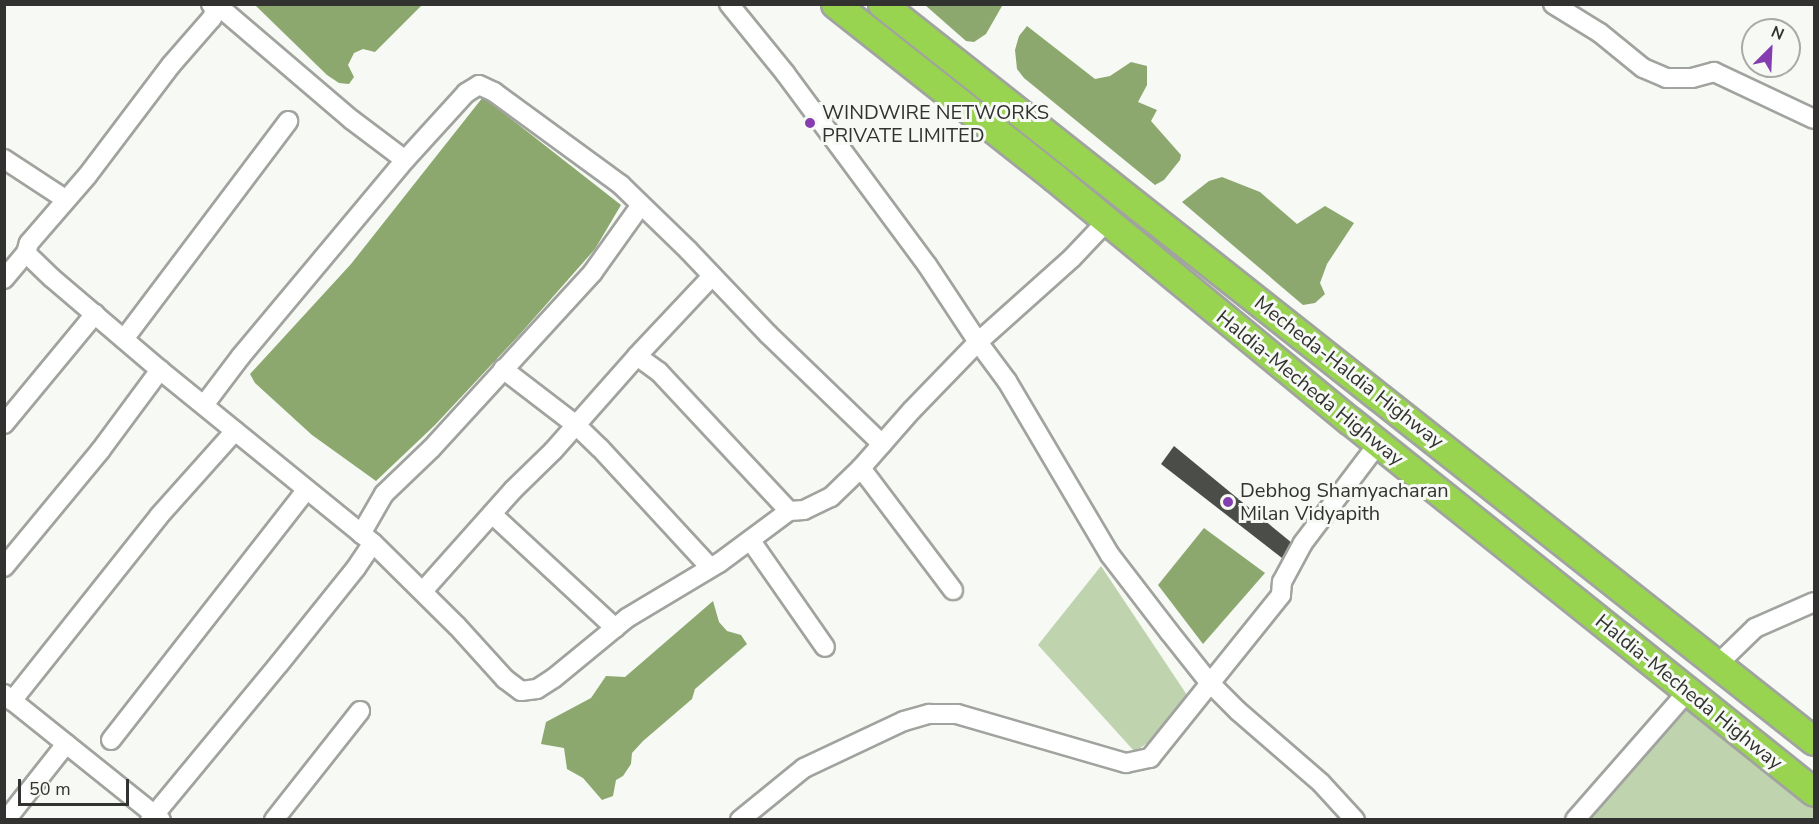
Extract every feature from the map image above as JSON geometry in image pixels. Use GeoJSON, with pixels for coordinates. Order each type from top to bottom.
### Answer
{"type":"FeatureCollection","features":[{"type":"Feature","properties":{"kind":"highway","name":"Haldia-Mecheda Highway"},"geometry":{"type":"LineString","coordinates":[[835,4],[1107,221],[1378,444],[1815,792]]}},
{"type":"Feature","properties":{"kind":"highway","name":"Mecheda-Haldia Highway"},"geometry":{"type":"LineString","coordinates":[[882,4],[1815,741]]}},
{"type":"Feature","properties":{"kind":"street"},"geometry":{"type":"LineString","coordinates":[[4,279],[65,199],[87,177],[171,65],[212,18],[214,10],[211,4]]}},
{"type":"Feature","properties":{"kind":"street"},"geometry":{"type":"LineString","coordinates":[[216,4],[352,120],[405,160]]}},
{"type":"Feature","properties":{"kind":"street"},"geometry":{"type":"LineString","coordinates":[[729,4],[785,73],[927,265],[1007,381],[1110,555],[1209,682],[1238,711],[1321,783],[1355,819]]}},
{"type":"Feature","properties":{"kind":"street"},"geometry":{"type":"LineString","coordinates":[[1553,4],[1600,33],[1643,68],[1666,78],[1692,78],[1714,72],[1815,119]]}},
{"type":"Feature","properties":{"kind":"street"},"geometry":{"type":"LineString","coordinates":[[204,405],[405,160],[465,93],[479,85],[494,92],[621,186],[769,335],[882,444]]}},
{"type":"Feature","properties":{"kind":"street"},"geometry":{"type":"LineString","coordinates":[[124,339],[288,121]]}},
{"type":"Feature","properties":{"kind":"street"},"geometry":{"type":"LineString","coordinates":[[4,159],[65,199]]}},
{"type":"Feature","properties":{"kind":"street"},"geometry":{"type":"LineString","coordinates":[[235,431],[159,516],[8,698],[155,818],[356,568],[384,494],[431,449],[603,260],[609,247],[641,205]]}},
{"type":"Feature","properties":{"kind":"street"},"geometry":{"type":"LineString","coordinates":[[26,253],[159,370],[367,538],[423,591],[505,679],[521,691],[537,689],[554,678],[615,628],[751,541],[789,511],[804,510],[831,497],[861,468],[978,342],[1072,258],[1107,221]]}},
{"type":"Feature","properties":{"kind":"street"},"geometry":{"type":"LineString","coordinates":[[423,591],[712,276]]}},
{"type":"Feature","properties":{"kind":"street"},"geometry":{"type":"LineString","coordinates":[[4,424],[95,314]]}},
{"type":"Feature","properties":{"kind":"street"},"geometry":{"type":"LineString","coordinates":[[637,356],[660,372],[789,511]]}},
{"type":"Feature","properties":{"kind":"street"},"geometry":{"type":"LineString","coordinates":[[503,369],[576,425],[710,567]]}},
{"type":"Feature","properties":{"kind":"street"},"geometry":{"type":"LineString","coordinates":[[4,567],[100,451],[159,370]]}},
{"type":"Feature","properties":{"kind":"street"},"geometry":{"type":"LineString","coordinates":[[741,819],[804,768],[904,721],[929,714],[957,714],[1126,763],[1150,758],[1281,595],[1282,582],[1303,543],[1378,444]]}},
{"type":"Feature","properties":{"kind":"street"},"geometry":{"type":"LineString","coordinates":[[861,468],[953,590]]}},
{"type":"Feature","properties":{"kind":"street"},"geometry":{"type":"LineString","coordinates":[[111,740],[306,490]]}},
{"type":"Feature","properties":{"kind":"street"},"geometry":{"type":"LineString","coordinates":[[492,514],[615,628]]}},
{"type":"Feature","properties":{"kind":"street"},"geometry":{"type":"LineString","coordinates":[[751,541],[825,647]]}},
{"type":"Feature","properties":{"kind":"street"},"geometry":{"type":"LineString","coordinates":[[1718,664],[1755,628],[1815,602]]}},
{"type":"Feature","properties":{"kind":"street"},"geometry":{"type":"LineString","coordinates":[[1575,819],[1688,692]]}},
{"type":"Feature","properties":{"kind":"street"},"geometry":{"type":"LineString","coordinates":[[274,819],[360,711]]}},
{"type":"Feature","properties":{"kind":"street"},"geometry":{"type":"LineString","coordinates":[[6,819],[66,744]]}},
{"type":"Feature","properties":{"kind":"shaded area"},"geometry":{"type":"Polygon","coordinates":[[[999,4],[1002,6],[986,34],[974,42],[966,41],[925,5],[999,4]]]}},
{"type":"Feature","properties":{"kind":"shaded area"},"geometry":{"type":"Polygon","coordinates":[[[255,5],[422,5],[375,52],[363,49],[354,53],[348,65],[354,77],[349,84],[339,83],[327,75],[255,5]]]}},
{"type":"Feature","properties":{"kind":"shaded area"},"geometry":{"type":"Polygon","coordinates":[[[1027,26],[1095,79],[1110,76],[1131,62],[1147,66],[1147,85],[1138,102],[1157,110],[1151,121],[1181,155],[1180,160],[1164,180],[1155,185],[1024,78],[1017,69],[1015,50],[1019,36],[1027,26]]]}},
{"type":"Feature","properties":{"kind":"shaded area"},"geometry":{"type":"Polygon","coordinates":[[[483,97],[621,205],[595,249],[521,333],[435,425],[376,481],[312,435],[255,383],[250,374],[351,264],[483,97]]]}},
{"type":"Feature","properties":{"kind":"shaded area"},"geometry":{"type":"Polygon","coordinates":[[[1222,177],[1260,192],[1297,224],[1325,206],[1354,223],[1327,264],[1320,283],[1325,294],[1315,303],[1303,305],[1182,202],[1209,181],[1222,177]]]}},
{"type":"Feature","properties":{"kind":"shaded area"},"geometry":{"type":"Polygon","coordinates":[[[1204,528],[1265,573],[1203,644],[1158,585],[1204,528]]]}},
{"type":"Feature","properties":{"kind":"shaded area"},"geometry":{"type":"Polygon","coordinates":[[[1101,566],[1187,695],[1162,732],[1135,752],[1038,645],[1101,566]]]}},
{"type":"Feature","properties":{"kind":"shaded area"},"geometry":{"type":"Polygon","coordinates":[[[713,601],[719,622],[727,631],[741,635],[747,644],[695,689],[692,699],[643,741],[632,753],[631,764],[623,776],[616,780],[613,796],[602,800],[583,778],[567,769],[564,748],[541,744],[546,722],[591,698],[606,676],[625,677],[713,601]]]}},
{"type":"Feature","properties":{"kind":"shaded area"},"geometry":{"type":"Polygon","coordinates":[[[1688,691],[1814,792],[1814,819],[1575,820],[1688,691]]]}},
{"type":"Feature","properties":{"kind":"building","name":"Debhog Shamyacharan Milan Vidyapith"},"geometry":{"type":"Polygon","coordinates":[[[1174,446],[1292,543],[1282,558],[1161,464],[1174,446]]]}},
{"type":"Feature","properties":{"kind":"place","name":"WINDWIRE NETWORKS PRIVATE LIMITED"},"geometry":{"type":"Point","coordinates":[810,123]}},
{"type":"Feature","properties":{"kind":"place","name":"Debhog Shamyacharan Milan Vidyapith"},"geometry":{"type":"Point","coordinates":[1228,502]}}]}
